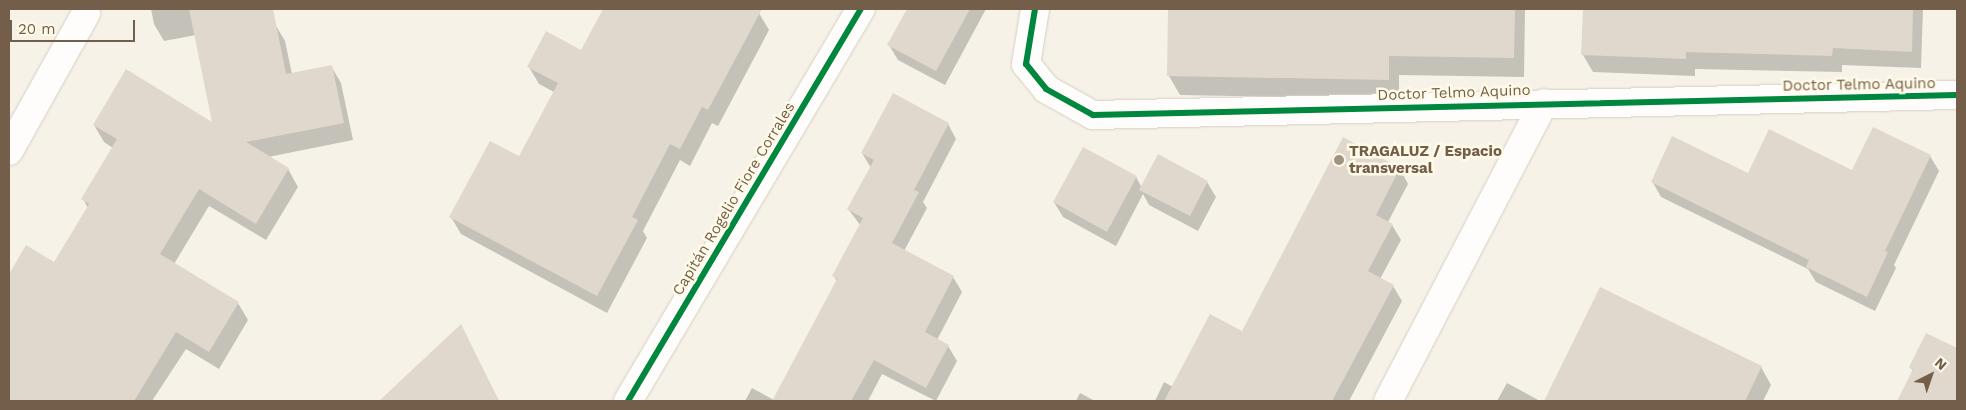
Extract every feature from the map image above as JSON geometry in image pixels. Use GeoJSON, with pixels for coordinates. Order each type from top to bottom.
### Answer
{"type":"FeatureCollection","features":[{"type":"Feature","properties":{"kind":"street","name":"Capitán Rogelio Fiore Corrales"},"geometry":{"type":"LineString","coordinates":[[628,401],[861,9]]}},
{"type":"Feature","properties":{"kind":"street","name":"Doctor Telmo Aquino"},"geometry":{"type":"LineString","coordinates":[[1035,9],[1026,64],[1046,89],[1094,115],[1544,103],[1957,95]]}},
{"type":"Feature","properties":{"kind":"street"},"geometry":{"type":"LineString","coordinates":[[9,151],[86,13]]}},
{"type":"Feature","properties":{"kind":"street"},"geometry":{"type":"LineString","coordinates":[[1388,401],[1544,103]]}},
{"type":"Feature","properties":{"kind":"building"},"geometry":{"type":"Polygon","coordinates":[[[189,9],[273,9],[286,74],[332,65],[344,123],[246,142],[289,168],[256,224],[199,189],[160,254],[239,302],[209,352],[176,332],[134,401],[9,401],[9,274],[26,245],[54,262],[89,204],[81,199],[117,139],[93,125],[126,69],[212,122],[189,9]]]}},
{"type":"Feature","properties":{"kind":"building"},"geometry":{"type":"Polygon","coordinates":[[[603,9],[762,9],[708,110],[702,107],[680,149],[670,144],[632,217],[638,220],[597,296],[449,217],[490,141],[519,156],[558,83],[527,67],[546,31],[581,50],[603,9]]]}},
{"type":"Feature","properties":{"kind":"building"},"geometry":{"type":"Polygon","coordinates":[[[907,9],[970,9],[936,71],[887,45],[907,9]]]}},
{"type":"Feature","properties":{"kind":"building"},"geometry":{"type":"Polygon","coordinates":[[[1168,9],[1515,9],[1514,58],[1389,56],[1389,80],[1167,76],[1168,9]]]}},
{"type":"Feature","properties":{"kind":"building"},"geometry":{"type":"Polygon","coordinates":[[[1583,9],[1913,9],[1912,52],[1833,48],[1832,56],[1686,52],[1686,59],[1581,55],[1583,9]]]}},
{"type":"Feature","properties":{"kind":"building"},"geometry":{"type":"Polygon","coordinates":[[[893,93],[949,123],[914,190],[919,192],[892,243],[954,276],[925,332],[949,345],[926,388],[874,360],[851,401],[772,401],[837,279],[832,276],[863,218],[847,209],[874,160],[861,153],[893,93]]]}},
{"type":"Feature","properties":{"kind":"building"},"geometry":{"type":"Polygon","coordinates":[[[1873,127],[1931,155],[1885,251],[1888,252],[1867,297],[1806,267],[1809,260],[1651,182],[1672,136],[1748,173],[1769,129],[1852,170],[1873,127]]]}},
{"type":"Feature","properties":{"kind":"building"},"geometry":{"type":"Polygon","coordinates":[[[1343,137],[1400,168],[1376,215],[1393,224],[1368,271],[1394,285],[1332,401],[1164,401],[1210,314],[1242,331],[1343,137]]]}},
{"type":"Feature","properties":{"kind":"building"},"geometry":{"type":"Polygon","coordinates":[[[1083,147],[1137,176],[1107,232],[1053,202],[1083,147]]]}},
{"type":"Feature","properties":{"kind":"building"},"geometry":{"type":"Polygon","coordinates":[[[1158,154],[1208,181],[1190,216],[1139,190],[1158,154]]]}},
{"type":"Feature","properties":{"kind":"building"},"geometry":{"type":"Polygon","coordinates":[[[1600,287],[1762,366],[1745,401],[1544,401],[1600,287]]]}},
{"type":"Feature","properties":{"kind":"building"},"geometry":{"type":"Polygon","coordinates":[[[461,324],[499,401],[379,401],[461,324]]]}},
{"type":"Feature","properties":{"kind":"building"},"geometry":{"type":"Polygon","coordinates":[[[1926,333],[1957,348],[1957,401],[1897,401],[1913,369],[1909,367],[1926,333]]]}},
{"type":"Feature","properties":{"kind":"cycle path"},"geometry":{"type":"LineString","coordinates":[[628,401],[861,9]]}},
{"type":"Feature","properties":{"kind":"cycle path"},"geometry":{"type":"LineString","coordinates":[[1035,9],[1026,64],[1046,89],[1093,115],[1957,95]]}},
{"type":"Feature","properties":{"kind":"place","name":"TRAGALUZ / Espacio transversal"},"geometry":{"type":"Point","coordinates":[1339,160]}}]}
